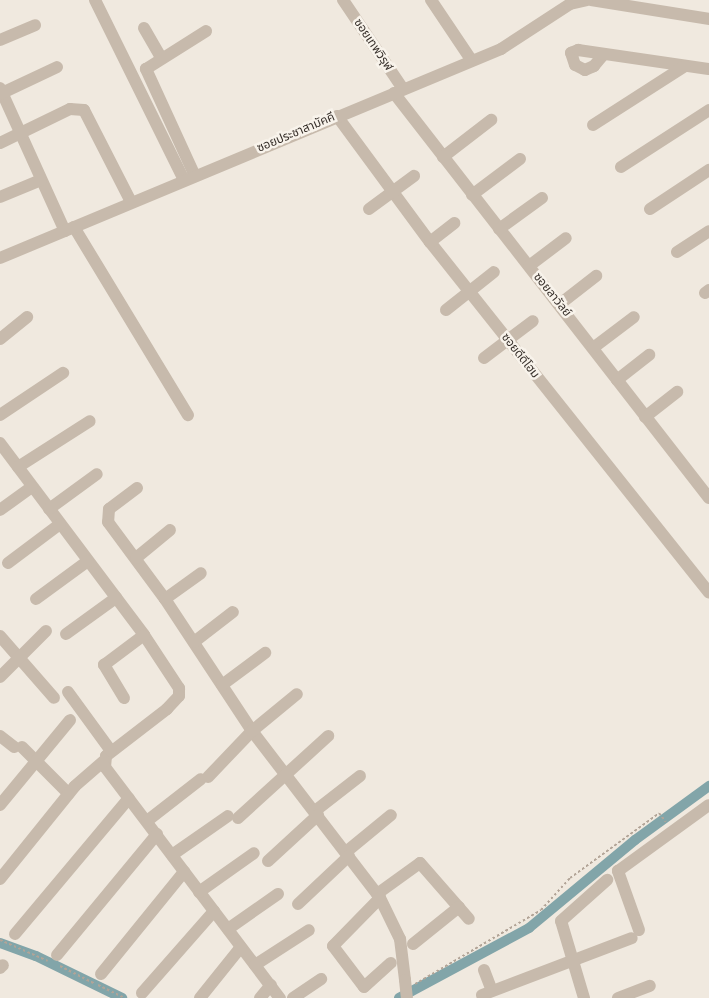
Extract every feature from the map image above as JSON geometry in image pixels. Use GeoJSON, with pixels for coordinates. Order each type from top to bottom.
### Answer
{"type":"FeatureCollection","features":[{"type":"Feature","properties":{"kind":"street"},"geometry":{"type":"LineString","coordinates":[[95,0],[189,178]]}},
{"type":"Feature","properties":{"kind":"street","name":"ซอยเทพวิรุฬ"},"geometry":{"type":"LineString","coordinates":[[343,0],[398,91]]}},
{"type":"Feature","properties":{"kind":"street"},"geometry":{"type":"LineString","coordinates":[[430,0],[472,61]]}},
{"type":"Feature","properties":{"kind":"street","name":"ซอยประชาสามัคคี"},"geometry":{"type":"LineString","coordinates":[[0,258],[472,61],[508,45],[569,2],[587,0]]}},
{"type":"Feature","properties":{"kind":"street"},"geometry":{"type":"LineString","coordinates":[[591,0],[615,2],[709,19]]}},
{"type":"Feature","properties":{"kind":"street"},"geometry":{"type":"LineString","coordinates":[[0,40],[35,24]]}},
{"type":"Feature","properties":{"kind":"street"},"geometry":{"type":"LineString","coordinates":[[144,28],[161,58]]}},
{"type":"Feature","properties":{"kind":"street"},"geometry":{"type":"LineString","coordinates":[[189,178],[146,72],[147,66],[206,31]]}},
{"type":"Feature","properties":{"kind":"street"},"geometry":{"type":"LineString","coordinates":[[604,54],[709,69]]}},
{"type":"Feature","properties":{"kind":"street"},"geometry":{"type":"LineString","coordinates":[[593,125],[685,66]]}},
{"type":"Feature","properties":{"kind":"street"},"geometry":{"type":"LineString","coordinates":[[57,67],[1,92],[41,180],[69,229],[188,415]]}},
{"type":"Feature","properties":{"kind":"street","name":"ซอยลาวัลย์"},"geometry":{"type":"LineString","coordinates":[[398,91],[443,157],[472,195],[560,304],[645,416],[706,489]]}},
{"type":"Feature","properties":{"kind":"street"},"geometry":{"type":"LineString","coordinates":[[0,143],[70,109],[84,110],[131,202]]}},
{"type":"Feature","properties":{"kind":"street"},"geometry":{"type":"LineString","coordinates":[[621,167],[709,110]]}},
{"type":"Feature","properties":{"kind":"street","name":"ซอยดีดีโฮม"},"geometry":{"type":"LineString","coordinates":[[337,116],[430,242],[709,593]]}},
{"type":"Feature","properties":{"kind":"street"},"geometry":{"type":"LineString","coordinates":[[443,157],[491,120]]}},
{"type":"Feature","properties":{"kind":"street"},"geometry":{"type":"LineString","coordinates":[[472,195],[520,159]]}},
{"type":"Feature","properties":{"kind":"street"},"geometry":{"type":"LineString","coordinates":[[650,209],[709,170]]}},
{"type":"Feature","properties":{"kind":"street"},"geometry":{"type":"LineString","coordinates":[[369,209],[414,176]]}},
{"type":"Feature","properties":{"kind":"street"},"geometry":{"type":"LineString","coordinates":[[0,197],[41,180]]}},
{"type":"Feature","properties":{"kind":"street"},"geometry":{"type":"LineString","coordinates":[[499,229],[542,198]]}},
{"type":"Feature","properties":{"kind":"street"},"geometry":{"type":"LineString","coordinates":[[430,242],[454,223]]}},
{"type":"Feature","properties":{"kind":"street"},"geometry":{"type":"LineString","coordinates":[[677,252],[709,231]]}},
{"type":"Feature","properties":{"kind":"street"},"geometry":{"type":"LineString","coordinates":[[529,266],[566,238]]}},
{"type":"Feature","properties":{"kind":"street"},"geometry":{"type":"LineString","coordinates":[[446,310],[494,272]]}},
{"type":"Feature","properties":{"kind":"street"},"geometry":{"type":"LineString","coordinates":[[560,304],[596,276]]}},
{"type":"Feature","properties":{"kind":"street"},"geometry":{"type":"LineString","coordinates":[[0,339],[27,317]]}},
{"type":"Feature","properties":{"kind":"street"},"geometry":{"type":"LineString","coordinates":[[594,348],[634,317]]}},
{"type":"Feature","properties":{"kind":"street"},"geometry":{"type":"LineString","coordinates":[[484,358],[533,321]]}},
{"type":"Feature","properties":{"kind":"street"},"geometry":{"type":"LineString","coordinates":[[617,380],[650,355]]}},
{"type":"Feature","properties":{"kind":"street"},"geometry":{"type":"LineString","coordinates":[[0,415],[63,374]]}},
{"type":"Feature","properties":{"kind":"street"},"geometry":{"type":"LineString","coordinates":[[645,416],[677,392]]}},
{"type":"Feature","properties":{"kind":"street"},"geometry":{"type":"LineString","coordinates":[[18,468],[90,421]]}},
{"type":"Feature","properties":{"kind":"street"},"geometry":{"type":"LineString","coordinates":[[1,448],[144,635],[174,678],[179,696],[167,709],[111,750],[103,762],[69,794],[1,877]]}},
{"type":"Feature","properties":{"kind":"street"},"geometry":{"type":"LineString","coordinates":[[49,510],[97,474]]}},
{"type":"Feature","properties":{"kind":"street"},"geometry":{"type":"LineString","coordinates":[[0,510],[32,487]]}},
{"type":"Feature","properties":{"kind":"street"},"geometry":{"type":"LineString","coordinates":[[137,488],[109,509],[107,516],[165,599],[252,731],[379,896],[400,940],[410,982],[407,998]]}},
{"type":"Feature","properties":{"kind":"street"},"geometry":{"type":"LineString","coordinates":[[8,563],[60,524]]}},
{"type":"Feature","properties":{"kind":"street"},"geometry":{"type":"LineString","coordinates":[[136,558],[170,530]]}},
{"type":"Feature","properties":{"kind":"street"},"geometry":{"type":"LineString","coordinates":[[36,599],[88,561]]}},
{"type":"Feature","properties":{"kind":"street"},"geometry":{"type":"LineString","coordinates":[[165,599],[201,573]]}},
{"type":"Feature","properties":{"kind":"street"},"geometry":{"type":"LineString","coordinates":[[66,634],[116,598]]}},
{"type":"Feature","properties":{"kind":"street"},"geometry":{"type":"LineString","coordinates":[[194,642],[233,612]]}},
{"type":"Feature","properties":{"kind":"street"},"geometry":{"type":"LineString","coordinates":[[0,677],[18,656],[46,631]]}},
{"type":"Feature","properties":{"kind":"street"},"geometry":{"type":"LineString","coordinates":[[124,698],[104,665],[144,635]]}},
{"type":"Feature","properties":{"kind":"street"},"geometry":{"type":"LineString","coordinates":[[0,636],[54,698]]}},
{"type":"Feature","properties":{"kind":"street"},"geometry":{"type":"LineString","coordinates":[[222,685],[266,653]]}},
{"type":"Feature","properties":{"kind":"street"},"geometry":{"type":"LineString","coordinates":[[68,692],[111,750]]}},
{"type":"Feature","properties":{"kind":"street"},"geometry":{"type":"LineString","coordinates":[[147,821],[205,778],[252,731],[297,694]]}},
{"type":"Feature","properties":{"kind":"street"},"geometry":{"type":"LineString","coordinates":[[0,805],[70,720]]}},
{"type":"Feature","properties":{"kind":"street"},"geometry":{"type":"LineString","coordinates":[[0,736],[36,761],[69,794]]}},
{"type":"Feature","properties":{"kind":"street"},"geometry":{"type":"LineString","coordinates":[[172,855],[233,817],[328,736]]}},
{"type":"Feature","properties":{"kind":"street"},"geometry":{"type":"LineString","coordinates":[[103,762],[280,998]]}},
{"type":"Feature","properties":{"kind":"street"},"geometry":{"type":"LineString","coordinates":[[268,861],[317,813],[360,776]]}},
{"type":"Feature","properties":{"kind":"street"},"geometry":{"type":"LineString","coordinates":[[15,934],[129,798]]}},
{"type":"Feature","properties":{"kind":"street"},"geometry":{"type":"LineString","coordinates":[[484,970],[487,993],[635,934],[618,871],[709,804]]}},
{"type":"Feature","properties":{"kind":"street"},"geometry":{"type":"LineString","coordinates":[[298,904],[390,815]]}},
{"type":"Feature","properties":{"kind":"street"},"geometry":{"type":"LineString","coordinates":[[54,960],[157,834]]}},
{"type":"Feature","properties":{"kind":"street"},"geometry":{"type":"LineString","coordinates":[[199,892],[254,853]]}},
{"type":"Feature","properties":{"kind":"street"},"geometry":{"type":"LineString","coordinates":[[391,963],[364,987],[333,946],[379,896],[420,863],[469,919]]}},
{"type":"Feature","properties":{"kind":"street"},"geometry":{"type":"LineString","coordinates":[[101,974],[184,872]]}},
{"type":"Feature","properties":{"kind":"street"},"geometry":{"type":"LineString","coordinates":[[584,998],[560,921],[606,880]]}},
{"type":"Feature","properties":{"kind":"street"},"geometry":{"type":"LineString","coordinates":[[228,929],[278,894]]}},
{"type":"Feature","properties":{"kind":"street"},"geometry":{"type":"LineString","coordinates":[[413,944],[459,908]]}},
{"type":"Feature","properties":{"kind":"street"},"geometry":{"type":"LineString","coordinates":[[142,993],[214,911]]}},
{"type":"Feature","properties":{"kind":"street"},"geometry":{"type":"LineString","coordinates":[[255,965],[309,930]]}},
{"type":"Feature","properties":{"kind":"street"},"geometry":{"type":"LineString","coordinates":[[200,998],[241,947]]}},
{"type":"Feature","properties":{"kind":"street"},"geometry":{"type":"LineString","coordinates":[[293,998],[320,979]]}},
{"type":"Feature","properties":{"kind":"street"},"geometry":{"type":"LineString","coordinates":[[260,998],[270,985]]}},
{"type":"Feature","properties":{"kind":"street"},"geometry":{"type":"LineString","coordinates":[[618,998],[650,986]]}},
{"type":"Feature","properties":{"kind":"path"},"geometry":{"type":"LineString","coordinates":[[410,982],[542,910],[570,878],[658,813]]}},
{"type":"Feature","properties":{"kind":"path"},"geometry":{"type":"LineString","coordinates":[[0,940],[54,960],[125,998]]}},
{"type":"Feature","properties":{"kind":"waterway"},"geometry":{"type":"LineString","coordinates":[[399,998],[529,928],[635,840],[709,786]]}},
{"type":"Feature","properties":{"kind":"waterway"},"geometry":{"type":"LineString","coordinates":[[0,943],[36,956],[122,998]]}}]}
